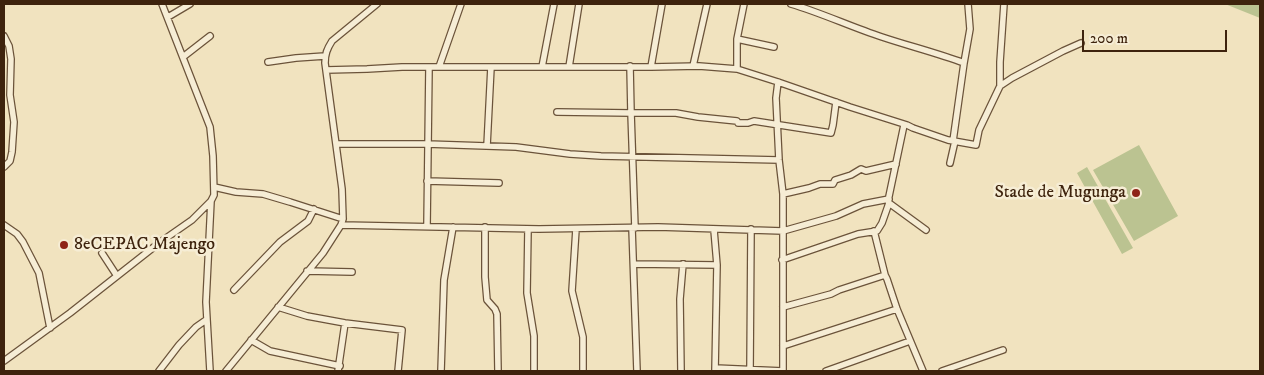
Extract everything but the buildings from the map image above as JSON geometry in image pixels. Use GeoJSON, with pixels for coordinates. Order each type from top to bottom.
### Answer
{"type":"FeatureCollection","features":[{"type":"Feature","properties":{"kind":"street"},"geometry":{"type":"LineString","coordinates":[[4,361],[192,220],[211,201],[214,195],[210,127],[162,4]]}},
{"type":"Feature","properties":{"kind":"street"},"geometry":{"type":"LineString","coordinates":[[168,17],[190,4]]}},
{"type":"Feature","properties":{"kind":"street"},"geometry":{"type":"LineString","coordinates":[[226,371],[322,253],[342,222],[342,188],[325,56],[327,48],[332,41],[377,4]]}},
{"type":"Feature","properties":{"kind":"street"},"geometry":{"type":"LineString","coordinates":[[439,67],[461,4]]}},
{"type":"Feature","properties":{"kind":"street"},"geometry":{"type":"LineString","coordinates":[[542,67],[554,4]]}},
{"type":"Feature","properties":{"kind":"street"},"geometry":{"type":"LineString","coordinates":[[569,66],[580,4]]}},
{"type":"Feature","properties":{"kind":"street"},"geometry":{"type":"LineString","coordinates":[[651,67],[662,4]]}},
{"type":"Feature","properties":{"kind":"street"},"geometry":{"type":"LineString","coordinates":[[693,66],[706,4]]}},
{"type":"Feature","properties":{"kind":"street"},"geometry":{"type":"LineString","coordinates":[[737,69],[737,39],[744,4]]}},
{"type":"Feature","properties":{"kind":"street"},"geometry":{"type":"LineString","coordinates":[[791,4],[964,63]]}},
{"type":"Feature","properties":{"kind":"street"},"geometry":{"type":"LineString","coordinates":[[950,163],[970,29],[968,4]]}},
{"type":"Feature","properties":{"kind":"street"},"geometry":{"type":"LineString","coordinates":[[326,70],[569,66],[699,66],[737,69],[948,140],[976,144],[979,130],[1000,86],[1004,4]]}},
{"type":"Feature","properties":{"kind":"street"},"geometry":{"type":"LineString","coordinates":[[4,36],[8,41],[11,59],[10,95],[14,122],[12,152],[10,161],[4,167]]}},
{"type":"Feature","properties":{"kind":"street"},"geometry":{"type":"LineString","coordinates":[[183,57],[210,36]]}},
{"type":"Feature","properties":{"kind":"street"},"geometry":{"type":"LineString","coordinates":[[737,39],[774,47]]}},
{"type":"Feature","properties":{"kind":"street"},"geometry":{"type":"LineString","coordinates":[[1000,86],[1081,43]]}},
{"type":"Feature","properties":{"kind":"street"},"geometry":{"type":"LineString","coordinates":[[268,62],[325,56]]}},
{"type":"Feature","properties":{"kind":"street"},"geometry":{"type":"LineString","coordinates":[[630,66],[637,371]]}},
{"type":"Feature","properties":{"kind":"street"},"geometry":{"type":"LineString","coordinates":[[427,226],[429,67]]}},
{"type":"Feature","properties":{"kind":"street"},"geometry":{"type":"LineString","coordinates":[[487,146],[491,67]]}},
{"type":"Feature","properties":{"kind":"street"},"geometry":{"type":"LineString","coordinates":[[714,230],[717,266],[715,370],[783,371],[783,194],[779,160],[776,98],[778,82]]}},
{"type":"Feature","properties":{"kind":"street"},"geometry":{"type":"LineString","coordinates":[[557,112],[676,113],[737,121],[738,123],[754,121],[778,124],[831,133],[836,102]]}},
{"type":"Feature","properties":{"kind":"street"},"geometry":{"type":"LineString","coordinates":[[782,260],[843,238],[877,231],[882,223],[889,201],[904,125]]}},
{"type":"Feature","properties":{"kind":"street"},"geometry":{"type":"LineString","coordinates":[[336,144],[427,144],[516,147],[570,154],[779,160]]}},
{"type":"Feature","properties":{"kind":"street"},"geometry":{"type":"LineString","coordinates":[[783,194],[820,184],[833,184],[836,180],[861,169],[866,171],[896,164]]}},
{"type":"Feature","properties":{"kind":"street"},"geometry":{"type":"LineString","coordinates":[[427,181],[499,183]]}},
{"type":"Feature","properties":{"kind":"street"},"geometry":{"type":"LineString","coordinates":[[214,187],[236,192],[263,194],[314,209],[342,222],[528,229],[658,228],[782,231],[836,216],[863,204],[889,201],[926,230]]}},
{"type":"Feature","properties":{"kind":"street"},"geometry":{"type":"LineString","coordinates":[[210,371],[206,302],[211,201]]}},
{"type":"Feature","properties":{"kind":"street"},"geometry":{"type":"LineString","coordinates":[[234,290],[280,242],[308,220],[314,209]]}},
{"type":"Feature","properties":{"kind":"street"},"geometry":{"type":"LineString","coordinates":[[4,225],[17,234],[23,242],[39,273],[50,328]]}},
{"type":"Feature","properties":{"kind":"street"},"geometry":{"type":"LineString","coordinates":[[442,371],[444,280],[453,226]]}},
{"type":"Feature","properties":{"kind":"street"},"geometry":{"type":"LineString","coordinates":[[485,227],[487,300],[498,314],[498,371]]}},
{"type":"Feature","properties":{"kind":"street"},"geometry":{"type":"LineString","coordinates":[[528,229],[527,293],[534,336],[534,371]]}},
{"type":"Feature","properties":{"kind":"street"},"geometry":{"type":"LineString","coordinates":[[576,229],[572,291],[583,337],[583,371]]}},
{"type":"Feature","properties":{"kind":"street"},"geometry":{"type":"LineString","coordinates":[[750,230],[750,370]]}},
{"type":"Feature","properties":{"kind":"street"},"geometry":{"type":"LineString","coordinates":[[874,231],[884,275],[924,371]]}},
{"type":"Feature","properties":{"kind":"street"},"geometry":{"type":"LineString","coordinates":[[102,253],[117,276]]}},
{"type":"Feature","properties":{"kind":"street"},"geometry":{"type":"LineString","coordinates":[[634,264],[717,266]]}},
{"type":"Feature","properties":{"kind":"street"},"geometry":{"type":"LineString","coordinates":[[681,371],[680,299],[683,264]]}},
{"type":"Feature","properties":{"kind":"street"},"geometry":{"type":"LineString","coordinates":[[307,272],[352,272]]}},
{"type":"Feature","properties":{"kind":"street"},"geometry":{"type":"LineString","coordinates":[[783,307],[831,294],[884,275]]}},
{"type":"Feature","properties":{"kind":"street"},"geometry":{"type":"LineString","coordinates":[[278,307],[307,316],[402,330],[398,371]]}},
{"type":"Feature","properties":{"kind":"street"},"geometry":{"type":"LineString","coordinates":[[783,346],[897,309]]}},
{"type":"Feature","properties":{"kind":"street"},"geometry":{"type":"LineString","coordinates":[[159,371],[179,345],[196,327],[206,320]]}},
{"type":"Feature","properties":{"kind":"street"},"geometry":{"type":"LineString","coordinates":[[251,340],[270,351],[339,369],[345,323]]}},
{"type":"Feature","properties":{"kind":"street"},"geometry":{"type":"LineString","coordinates":[[826,371],[910,341]]}},
{"type":"Feature","properties":{"kind":"street"},"geometry":{"type":"LineString","coordinates":[[942,371],[1003,350]]}},
{"type":"Feature","properties":{"kind":"green space"},"geometry":{"type":"Polygon","coordinates":[[[1225,4],[1260,4],[1260,18],[1225,4]]]}},
{"type":"Feature","properties":{"kind":"green space","name":"Stade de Mugunga"},"geometry":{"type":"Polygon","coordinates":[[[1139,145],[1178,216],[1134,241],[1093,170],[1139,145]]]}},
{"type":"Feature","properties":{"kind":"green space"},"geometry":{"type":"Polygon","coordinates":[[[1087,167],[1133,248],[1122,254],[1077,173],[1087,167]]]}},
{"type":"Feature","properties":{"kind":"place","name":"Stade de Mugunga"},"geometry":{"type":"Point","coordinates":[1136,193]}},
{"type":"Feature","properties":{"kind":"place","name":"8eCEPAC Majengo"},"geometry":{"type":"Point","coordinates":[64,245]}}]}
